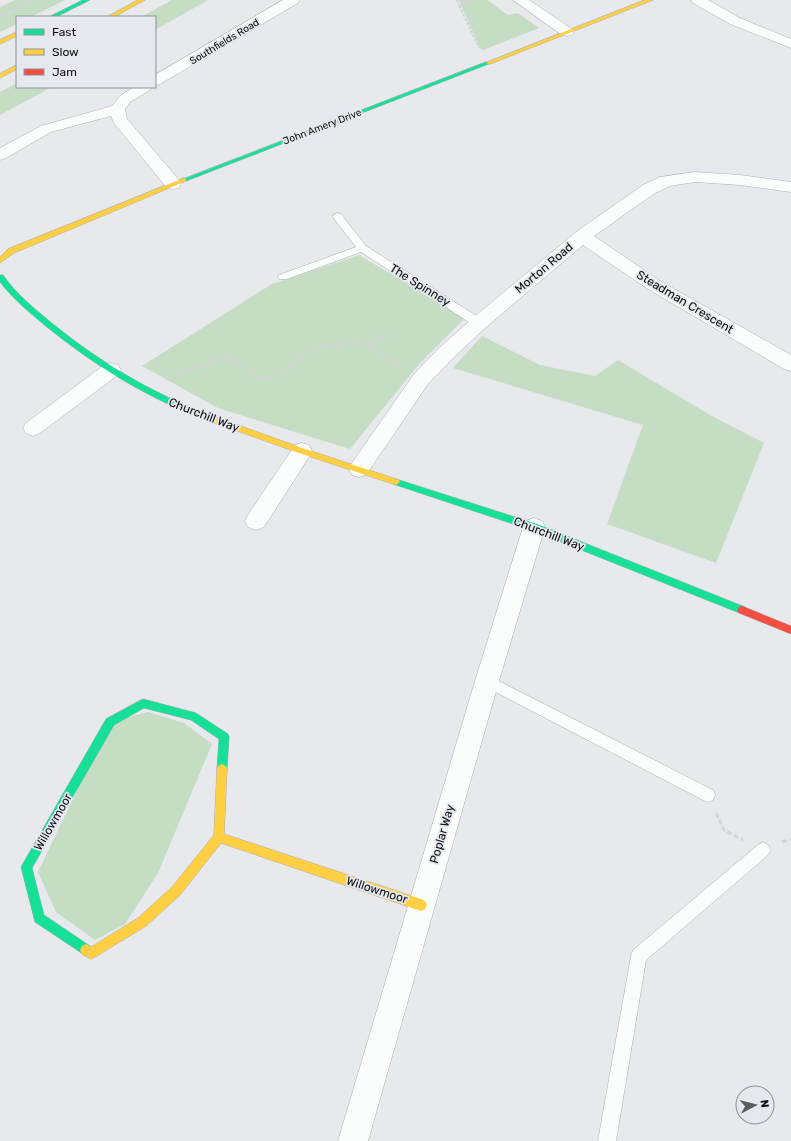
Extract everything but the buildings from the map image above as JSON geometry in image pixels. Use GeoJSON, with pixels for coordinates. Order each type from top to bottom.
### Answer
{"type":"FeatureCollection","features":[{"type":"Feature","properties":{"kind":"main road"},"geometry":{"type":"LineString","coordinates":[[54,16],[87,0]]}},
{"type":"Feature","properties":{"kind":"main road"},"geometry":{"type":"LineString","coordinates":[[112,16],[142,0]]}},
{"type":"Feature","properties":{"kind":"main road","name":"John Amery Drive"},"geometry":{"type":"LineString","coordinates":[[1,266],[11,251],[172,184],[650,0]]}},
{"type":"Feature","properties":{"kind":"main road"},"geometry":{"type":"LineString","coordinates":[[0,42],[16,34]]}},
{"type":"Feature","properties":{"kind":"main road"},"geometry":{"type":"LineString","coordinates":[[0,76],[16,68]]}},
{"type":"Feature","properties":{"kind":"main road","name":"Churchill Way"},"geometry":{"type":"LineString","coordinates":[[1,266],[1,279],[29,308],[61,335],[111,370],[146,392],[181,408],[302,451],[534,527],[791,630]]}},
{"type":"Feature","properties":{"kind":"main road","name":"Willowmoor"},"geometry":{"type":"LineString","coordinates":[[143,703],[193,716],[224,737],[219,837],[176,891],[142,922],[91,953],[39,918],[26,867],[110,722],[143,703]]}},
{"type":"Feature","properties":{"kind":"main road","name":"Willowmoor"},"geometry":{"type":"LineString","coordinates":[[219,837],[421,905]]}},
{"type":"Feature","properties":{"kind":"street","name":"Southfields Road"},"geometry":{"type":"LineString","coordinates":[[156,80],[293,0]]}},
{"type":"Feature","properties":{"kind":"street"},"geometry":{"type":"LineString","coordinates":[[520,0],[567,32]]}},
{"type":"Feature","properties":{"kind":"street"},"geometry":{"type":"LineString","coordinates":[[698,0],[735,21],[791,44]]}},
{"type":"Feature","properties":{"kind":"street"},"geometry":{"type":"LineString","coordinates":[[143,88],[125,99],[118,109],[119,120],[172,184]]}},
{"type":"Feature","properties":{"kind":"street"},"geometry":{"type":"LineString","coordinates":[[0,155],[46,128],[118,109]]}},
{"type":"Feature","properties":{"kind":"street","name":"Morton Road"},"geometry":{"type":"LineString","coordinates":[[359,469],[421,379],[446,353],[479,323],[582,236],[649,189],[666,181],[695,177],[740,180],[791,187]]}},
{"type":"Feature","properties":{"kind":"street","name":"Steadman Crescent"},"geometry":{"type":"LineString","coordinates":[[582,236],[654,285],[791,364]]}},
{"type":"Feature","properties":{"kind":"street"},"geometry":{"type":"LineString","coordinates":[[33,428],[111,370]]}},
{"type":"Feature","properties":{"kind":"street"},"geometry":{"type":"LineString","coordinates":[[256,521],[302,451]]}},
{"type":"Feature","properties":{"kind":"street","name":"Poplar Way"},"geometry":{"type":"LineString","coordinates":[[353,1141],[487,681],[534,527]]}},
{"type":"Feature","properties":{"kind":"lane","name":"The Spinney"},"geometry":{"type":"LineString","coordinates":[[337,216],[362,248],[479,323]]}},
{"type":"Feature","properties":{"kind":"lane"},"geometry":{"type":"LineString","coordinates":[[283,277],[362,248]]}},
{"type":"Feature","properties":{"kind":"lane"},"geometry":{"type":"LineString","coordinates":[[487,681],[708,795]]}},
{"type":"Feature","properties":{"kind":"lane"},"geometry":{"type":"LineString","coordinates":[[607,1141],[639,956],[763,850]]}},
{"type":"Feature","properties":{"kind":"path"},"geometry":{"type":"LineString","coordinates":[[0,18],[35,0]]}},
{"type":"Feature","properties":{"kind":"path"},"geometry":{"type":"LineString","coordinates":[[457,0],[481,51],[489,62]]}},
{"type":"Feature","properties":{"kind":"path"},"geometry":{"type":"LineString","coordinates":[[460,7],[473,0]]}},
{"type":"Feature","properties":{"kind":"path"},"geometry":{"type":"LineString","coordinates":[[367,346],[385,335]]}},
{"type":"Feature","properties":{"kind":"path"},"geometry":{"type":"LineString","coordinates":[[146,392],[168,376],[230,356],[260,381],[277,376],[314,348],[358,343],[367,346],[421,379]]}},
{"type":"Feature","properties":{"kind":"path"},"geometry":{"type":"LineString","coordinates":[[708,795],[724,830],[763,850],[791,839]]}},
{"type":"Feature","properties":{"kind":"green space"},"geometry":{"type":"Polygon","coordinates":[[[15,0],[65,0],[33,16],[16,16],[16,24],[0,32],[0,7],[15,0]]]}},
{"type":"Feature","properties":{"kind":"green space"},"geometry":{"type":"Polygon","coordinates":[[[172,0],[208,0],[156,29],[156,16],[143,16],[172,0]]]}},
{"type":"Feature","properties":{"kind":"green space"},"geometry":{"type":"Polygon","coordinates":[[[459,0],[487,0],[508,15],[518,13],[539,28],[483,50],[480,48],[459,0]]]}},
{"type":"Feature","properties":{"kind":"green space"},"geometry":{"type":"Polygon","coordinates":[[[16,84],[16,88],[50,88],[0,115],[0,92],[16,84]]]}},
{"type":"Feature","properties":{"kind":"green space"},"geometry":{"type":"Polygon","coordinates":[[[359,255],[465,318],[420,363],[350,449],[218,408],[142,366],[272,284],[359,255]]]}},
{"type":"Feature","properties":{"kind":"green space"},"geometry":{"type":"Polygon","coordinates":[[[482,336],[540,365],[595,376],[618,360],[710,415],[764,443],[716,563],[607,524],[643,425],[453,368],[482,336]]]}},
{"type":"Feature","properties":{"kind":"green space"},"geometry":{"type":"Polygon","coordinates":[[[148,712],[184,723],[212,744],[158,873],[125,924],[95,940],[56,912],[38,872],[110,722],[148,712]]]}},
{"type":"Feature","properties":{"kind":"traffic: fast"},"geometry":{"type":"LineString","coordinates":[[54,16],[87,0]]}},
{"type":"Feature","properties":{"kind":"traffic: fast"},"geometry":{"type":"LineString","coordinates":[[184,180],[488,63]]}},
{"type":"Feature","properties":{"kind":"traffic: fast"},"geometry":{"type":"LineString","coordinates":[[0,277],[30,309],[79,348],[98,361],[139,387],[160,398],[204,416]]}},
{"type":"Feature","properties":{"kind":"traffic: fast"},"geometry":{"type":"LineString","coordinates":[[396,482],[534,527],[742,610]]}},
{"type":"Feature","properties":{"kind":"traffic: fast"},"geometry":{"type":"LineString","coordinates":[[86,950],[39,918],[26,867],[110,722],[143,703],[193,716],[224,737],[222,769]]}},
{"type":"Feature","properties":{"kind":"traffic: slow"},"geometry":{"type":"LineString","coordinates":[[112,16],[142,0]]}},
{"type":"Feature","properties":{"kind":"traffic: slow"},"geometry":{"type":"LineString","coordinates":[[488,63],[650,0]]}},
{"type":"Feature","properties":{"kind":"traffic: slow"},"geometry":{"type":"LineString","coordinates":[[0,42],[16,34]]}},
{"type":"Feature","properties":{"kind":"traffic: slow"},"geometry":{"type":"LineString","coordinates":[[0,76],[16,68]]}},
{"type":"Feature","properties":{"kind":"traffic: slow"},"geometry":{"type":"LineString","coordinates":[[0,261],[11,251],[184,180]]}},
{"type":"Feature","properties":{"kind":"traffic: slow"},"geometry":{"type":"LineString","coordinates":[[204,416],[302,451],[396,482]]}},
{"type":"Feature","properties":{"kind":"traffic: slow"},"geometry":{"type":"LineString","coordinates":[[222,769],[219,837],[421,905]]}},
{"type":"Feature","properties":{"kind":"traffic: slow"},"geometry":{"type":"LineString","coordinates":[[86,950],[91,953],[142,922],[176,891],[219,837]]}},
{"type":"Feature","properties":{"kind":"traffic: jam"},"geometry":{"type":"LineString","coordinates":[[742,610],[791,630]]}}]}
